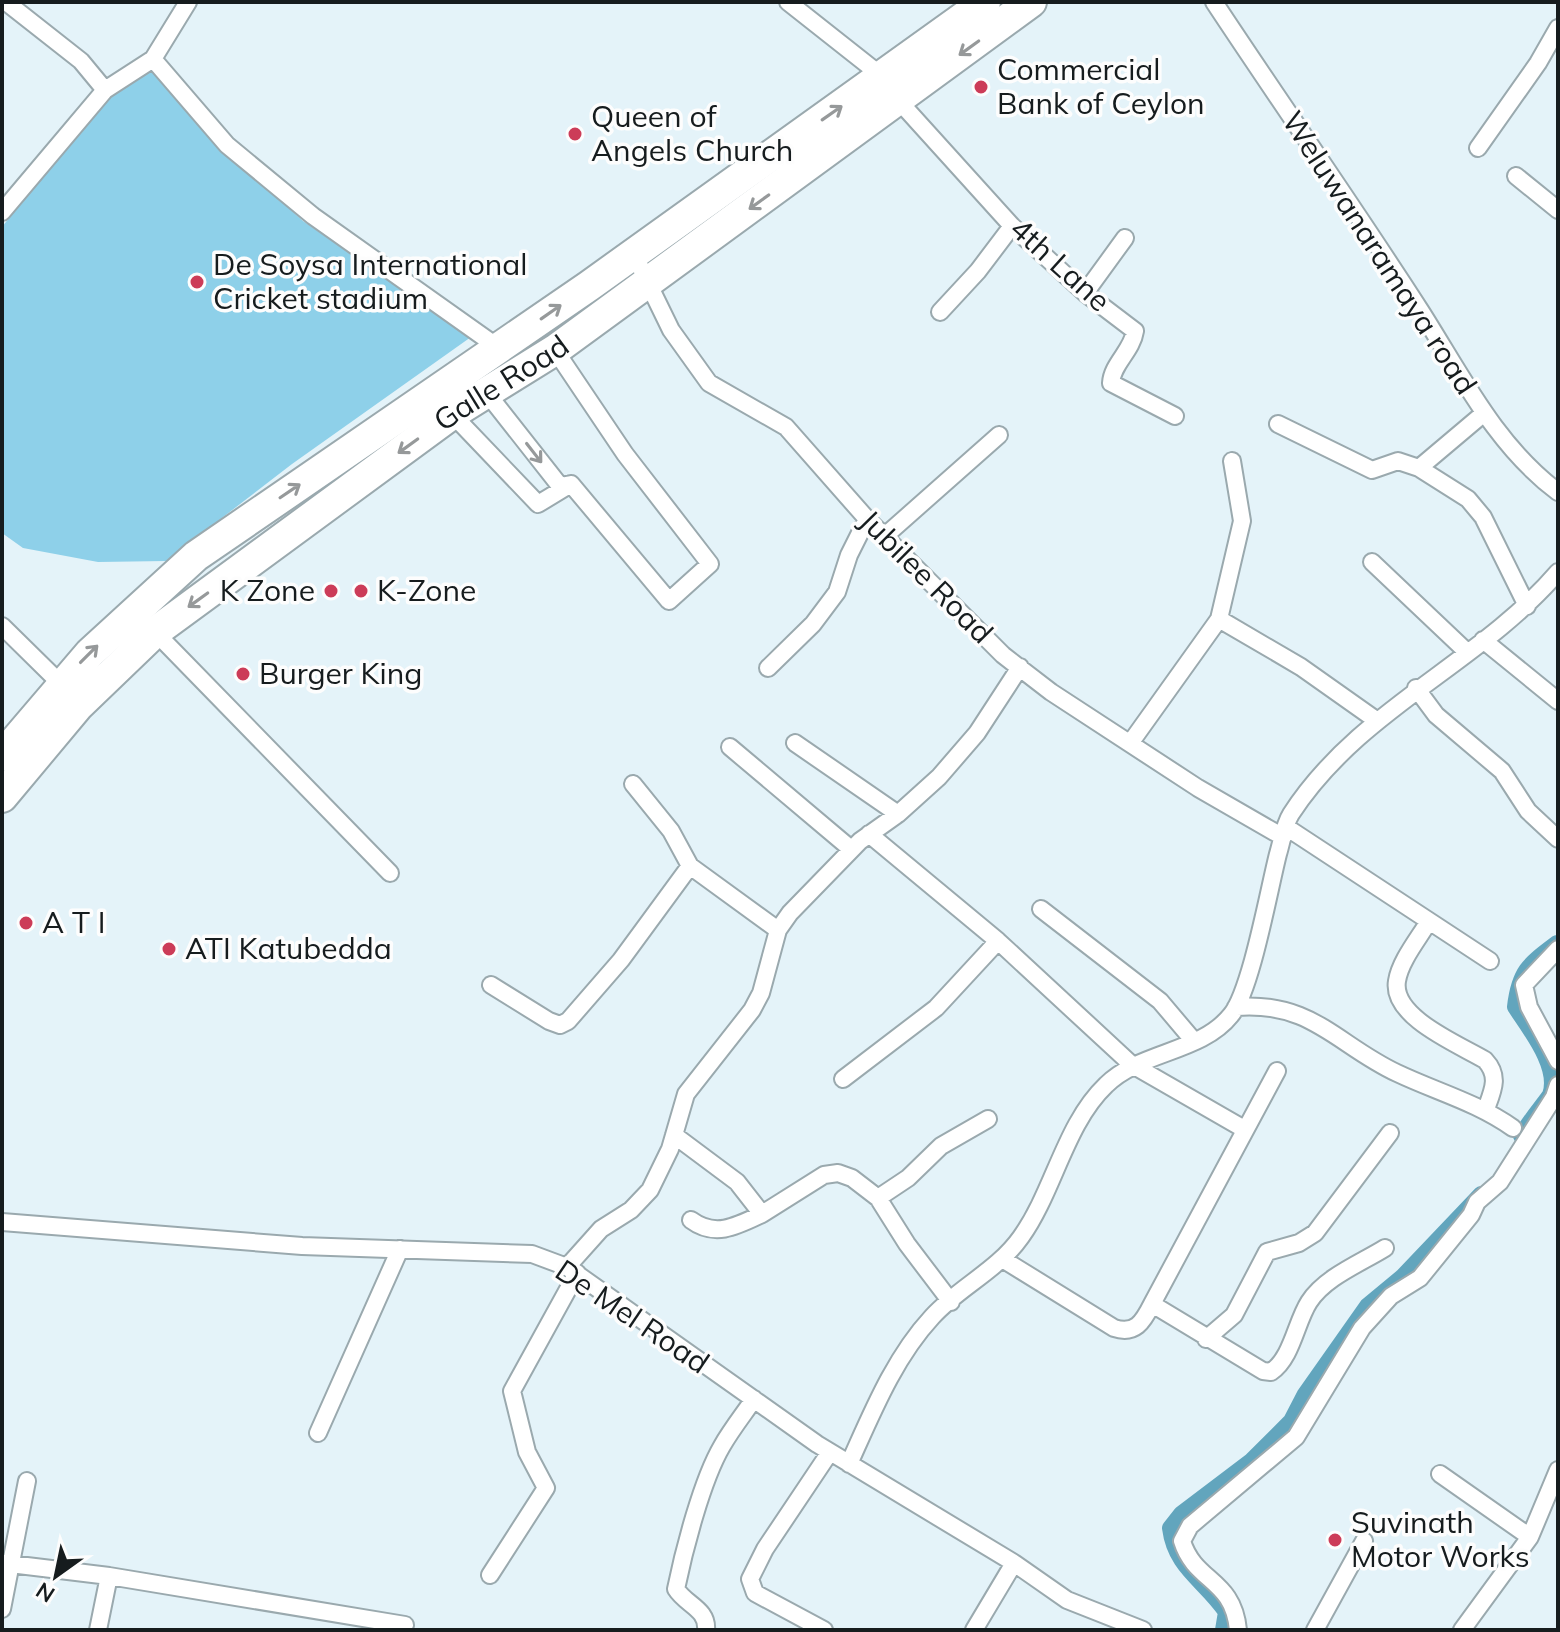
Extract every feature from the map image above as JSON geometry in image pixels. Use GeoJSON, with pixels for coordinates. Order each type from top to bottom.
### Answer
{"type":"FeatureCollection","features":[{"type":"Feature","properties":{"kind":"highway","name":"Galle Road"},"geometry":{"type":"LineString","coordinates":[[2,756],[61,684],[196,556],[464,398],[555,350],[649,281],[890,89],[985,2]]}},
{"type":"Feature","properties":{"kind":"highway","name":"Galle Road"},"geometry":{"type":"LineString","coordinates":[[2,797],[78,706],[155,632],[464,398],[499,348],[634,254],[1031,2]]}},
{"type":"Feature","properties":{"kind":"street"},"geometry":{"type":"LineString","coordinates":[[6,2],[81,61],[105,90]]}},
{"type":"Feature","properties":{"kind":"street"},"geometry":{"type":"LineString","coordinates":[[2,212],[105,90],[153,59],[188,2]]}},
{"type":"Feature","properties":{"kind":"street","name":"4th Lane"},"geometry":{"type":"LineString","coordinates":[[788,2],[890,89],[1012,226],[1085,293],[1135,331],[1133,344],[1111,376],[1111,383],[1175,416]]}},
{"type":"Feature","properties":{"kind":"street","name":"Weluwanaramaya road"},"geometry":{"type":"LineString","coordinates":[[1214,2],[1421,311],[1483,414],[1541,480],[1558,492]]}},
{"type":"Feature","properties":{"kind":"street"},"geometry":{"type":"LineString","coordinates":[[1478,148],[1558,28]]}},
{"type":"Feature","properties":{"kind":"street"},"geometry":{"type":"LineString","coordinates":[[153,59],[227,145],[313,216],[499,348]]}},
{"type":"Feature","properties":{"kind":"street"},"geometry":{"type":"LineString","coordinates":[[1516,176],[1558,210]]}},
{"type":"Feature","properties":{"kind":"street"},"geometry":{"type":"LineString","coordinates":[[940,312],[978,271],[1012,226]]}},
{"type":"Feature","properties":{"kind":"street"},"geometry":{"type":"LineString","coordinates":[[1085,293],[1125,238]]}},
{"type":"Feature","properties":{"kind":"street","name":"Jubilee Road"},"geometry":{"type":"LineString","coordinates":[[634,254],[671,330],[709,383],[786,427],[867,519],[1020,667],[1198,788],[1284,832],[1490,961]]}},
{"type":"Feature","properties":{"kind":"street"},"geometry":{"type":"LineString","coordinates":[[555,350],[625,454],[710,564],[669,601],[571,484]]}},
{"type":"Feature","properties":{"kind":"street"},"geometry":{"type":"LineString","coordinates":[[464,398],[560,486],[571,484]]}},
{"type":"Feature","properties":{"kind":"street"},"geometry":{"type":"LineString","coordinates":[[464,398],[538,504],[571,484]]}},
{"type":"Feature","properties":{"kind":"street"},"geometry":{"type":"LineString","coordinates":[[1419,468],[1483,414]]}},
{"type":"Feature","properties":{"kind":"street"},"geometry":{"type":"LineString","coordinates":[[1278,424],[1372,470],[1398,461],[1419,468],[1468,499],[1483,517],[1527,606]]}},
{"type":"Feature","properties":{"kind":"street"},"geometry":{"type":"LineString","coordinates":[[886,535],[999,435]]}},
{"type":"Feature","properties":{"kind":"street"},"geometry":{"type":"LineString","coordinates":[[1131,742],[1219,619],[1242,521],[1232,461]]}},
{"type":"Feature","properties":{"kind":"street"},"geometry":{"type":"LineString","coordinates":[[768,668],[813,624],[837,592],[849,555],[867,519]]}},
{"type":"Feature","properties":{"kind":"street"},"geometry":{"type":"LineString","coordinates":[[1372,562],[1467,652]]}},
{"type":"Feature","properties":{"kind":"street"},"geometry":{"type":"LineString","coordinates":[[849,1464],[876,1405],[913,1339],[935,1314],[1004,1260],[1050,1188],[1087,1110],[1104,1086],[1131,1064],[1193,1040],[1221,1025],[1236,1007],[1246,984],[1290,816],[1332,761],[1416,688],[1527,606],[1558,572]]}},
{"type":"Feature","properties":{"kind":"street"},"geometry":{"type":"LineString","coordinates":[[1219,619],[1301,667],[1376,720]]}},
{"type":"Feature","properties":{"kind":"street"},"geometry":{"type":"LineString","coordinates":[[2,626],[61,684]]}},
{"type":"Feature","properties":{"kind":"street"},"geometry":{"type":"LineString","coordinates":[[155,632],[390,873]]}},
{"type":"Feature","properties":{"kind":"street"},"geometry":{"type":"LineString","coordinates":[[1483,640],[1558,701]]}},
{"type":"Feature","properties":{"kind":"street"},"geometry":{"type":"LineString","coordinates":[[490,1575],[546,1488],[527,1452],[512,1391],[572,1270],[601,1229],[631,1210],[650,1190],[674,1135],[686,1094],[757,1002],[778,930],[851,849],[898,814],[939,777],[977,733],[1020,667]]}},
{"type":"Feature","properties":{"kind":"street"},"geometry":{"type":"LineString","coordinates":[[1416,688],[1436,715],[1502,771],[1528,811],[1558,839]]}},
{"type":"Feature","properties":{"kind":"street"},"geometry":{"type":"LineString","coordinates":[[795,743],[898,814]]}},
{"type":"Feature","properties":{"kind":"street"},"geometry":{"type":"LineString","coordinates":[[730,747],[851,849]]}},
{"type":"Feature","properties":{"kind":"street"},"geometry":{"type":"LineString","coordinates":[[633,784],[671,831],[690,866],[778,930]]}},
{"type":"Feature","properties":{"kind":"street"},"geometry":{"type":"LineString","coordinates":[[869,834],[998,941],[1131,1064],[1244,1129]]}},
{"type":"Feature","properties":{"kind":"street"},"geometry":{"type":"LineString","coordinates":[[491,985],[549,1021],[560,1025],[568,1021],[621,960],[690,866]]}},
{"type":"Feature","properties":{"kind":"street"},"geometry":{"type":"LineString","coordinates":[[1041,909],[1160,1001],[1193,1040]]}},
{"type":"Feature","properties":{"kind":"street"},"geometry":{"type":"LineString","coordinates":[[1429,921],[1397,979],[1396,997],[1405,1011],[1493,1068],[1495,1082],[1486,1109]]}},
{"type":"Feature","properties":{"kind":"street"},"geometry":{"type":"LineString","coordinates":[[843,1079],[936,1008],[998,941]]}},
{"type":"Feature","properties":{"kind":"street"},"geometry":{"type":"LineString","coordinates":[[1558,949],[1524,985],[1529,1007],[1554,1044],[1558,1061]]}},
{"type":"Feature","properties":{"kind":"street"},"geometry":{"type":"LineString","coordinates":[[1236,1007],[1277,1008],[1310,1019],[1397,1073],[1486,1109],[1513,1128]]}},
{"type":"Feature","properties":{"kind":"street"},"geometry":{"type":"LineString","coordinates":[[1004,1260],[1080,1310],[1125,1332],[1143,1321],[1277,1071]]}},
{"type":"Feature","properties":{"kind":"street"},"geometry":{"type":"LineString","coordinates":[[1238,1630],[1236,1608],[1224,1590],[1192,1564],[1186,1553],[1182,1541],[1190,1526],[1296,1437],[1362,1328],[1391,1296],[1420,1278],[1471,1215],[1477,1202],[1500,1182],[1554,1097],[1558,1085]]}},
{"type":"Feature","properties":{"kind":"street"},"geometry":{"type":"LineString","coordinates":[[878,1198],[908,1178],[941,1146],[988,1119]]}},
{"type":"Feature","properties":{"kind":"street"},"geometry":{"type":"LineString","coordinates":[[1206,1339],[1234,1315],[1267,1252],[1299,1243],[1315,1233],[1390,1133]]}},
{"type":"Feature","properties":{"kind":"street"},"geometry":{"type":"LineString","coordinates":[[674,1135],[737,1182],[762,1214]]}},
{"type":"Feature","properties":{"kind":"street"},"geometry":{"type":"LineString","coordinates":[[691,1220],[704,1230],[728,1229],[762,1214],[806,1183],[831,1174],[852,1178],[878,1198],[907,1244],[951,1302]]}},
{"type":"Feature","properties":{"kind":"street","name":"De Mel Road"},"geometry":{"type":"LineString","coordinates":[[2,1222],[302,1246],[532,1254],[572,1270],[830,1452],[1014,1563],[1067,1600],[1143,1630]]}},
{"type":"Feature","properties":{"kind":"street"},"geometry":{"type":"LineString","coordinates":[[1152,1304],[1206,1339],[1263,1371],[1271,1372],[1285,1354],[1310,1300],[1326,1284],[1385,1248]]}},
{"type":"Feature","properties":{"kind":"street"},"geometry":{"type":"LineString","coordinates":[[318,1433],[400,1249]]}},
{"type":"Feature","properties":{"kind":"street"},"geometry":{"type":"LineString","coordinates":[[706,1630],[707,1622],[700,1611],[676,1589],[679,1573],[704,1484],[721,1447],[754,1399]]}},
{"type":"Feature","properties":{"kind":"street"},"geometry":{"type":"LineString","coordinates":[[824,1630],[755,1593],[750,1579],[765,1549],[830,1452]]}},
{"type":"Feature","properties":{"kind":"street"},"geometry":{"type":"LineString","coordinates":[[1462,1630],[1530,1537],[1558,1470]]}},
{"type":"Feature","properties":{"kind":"street"},"geometry":{"type":"LineString","coordinates":[[1440,1474],[1530,1537]]}},
{"type":"Feature","properties":{"kind":"street"},"geometry":{"type":"LineString","coordinates":[[2,1609],[7,1564],[27,1481]]}},
{"type":"Feature","properties":{"kind":"street"},"geometry":{"type":"LineString","coordinates":[[1315,1630],[1364,1541]]}},
{"type":"Feature","properties":{"kind":"street"},"geometry":{"type":"LineString","coordinates":[[974,1630],[1014,1563]]}},
{"type":"Feature","properties":{"kind":"street"},"geometry":{"type":"LineString","coordinates":[[7,1564],[109,1576],[405,1625]]}},
{"type":"Feature","properties":{"kind":"street"},"geometry":{"type":"LineString","coordinates":[[98,1630],[109,1576]]}},
{"type":"Feature","properties":{"kind":"shaded area","name":"De Soysa International Cricket stadium"},"geometry":{"type":"Polygon","coordinates":[[[152,65],[222,147],[303,221],[471,337],[292,464],[166,561],[98,562],[23,548],[2,533],[2,227],[101,101],[152,65]]]}},
{"type":"Feature","properties":{"kind":"waterway"},"geometry":{"type":"LineString","coordinates":[[1521,1136],[1550,1095],[1552,1084],[1542,1049],[1515,1007],[1517,995],[1527,969],[1557,943]]}},
{"type":"Feature","properties":{"kind":"waterway"},"geometry":{"type":"LineString","coordinates":[[1223,1630],[1226,1612],[1184,1564],[1170,1528],[1181,1514],[1251,1461],[1291,1421],[1305,1394],[1367,1306],[1402,1277],[1481,1194]]}},
{"type":"Feature","properties":{"kind":"place","name":"Commercial Bank of Ceylon"},"geometry":{"type":"Point","coordinates":[981,87]}},
{"type":"Feature","properties":{"kind":"place","name":"Queen of Angels Church"},"geometry":{"type":"Point","coordinates":[575,134]}},
{"type":"Feature","properties":{"kind":"place","name":"De Soysa International Cricket stadium"},"geometry":{"type":"Point","coordinates":[197,282]}},
{"type":"Feature","properties":{"kind":"place","name":"K Zone"},"geometry":{"type":"Point","coordinates":[331,591]}},
{"type":"Feature","properties":{"kind":"place","name":"K-Zone"},"geometry":{"type":"Point","coordinates":[361,591]}},
{"type":"Feature","properties":{"kind":"place","name":"Burger King"},"geometry":{"type":"Point","coordinates":[243,674]}},
{"type":"Feature","properties":{"kind":"place","name":"A T I"},"geometry":{"type":"Point","coordinates":[26,923]}},
{"type":"Feature","properties":{"kind":"place","name":"ATI Katubedda"},"geometry":{"type":"Point","coordinates":[169,949]}},
{"type":"Feature","properties":{"kind":"place","name":"Suvinath Motor Works"},"geometry":{"type":"Point","coordinates":[1335,1540]}}]}
